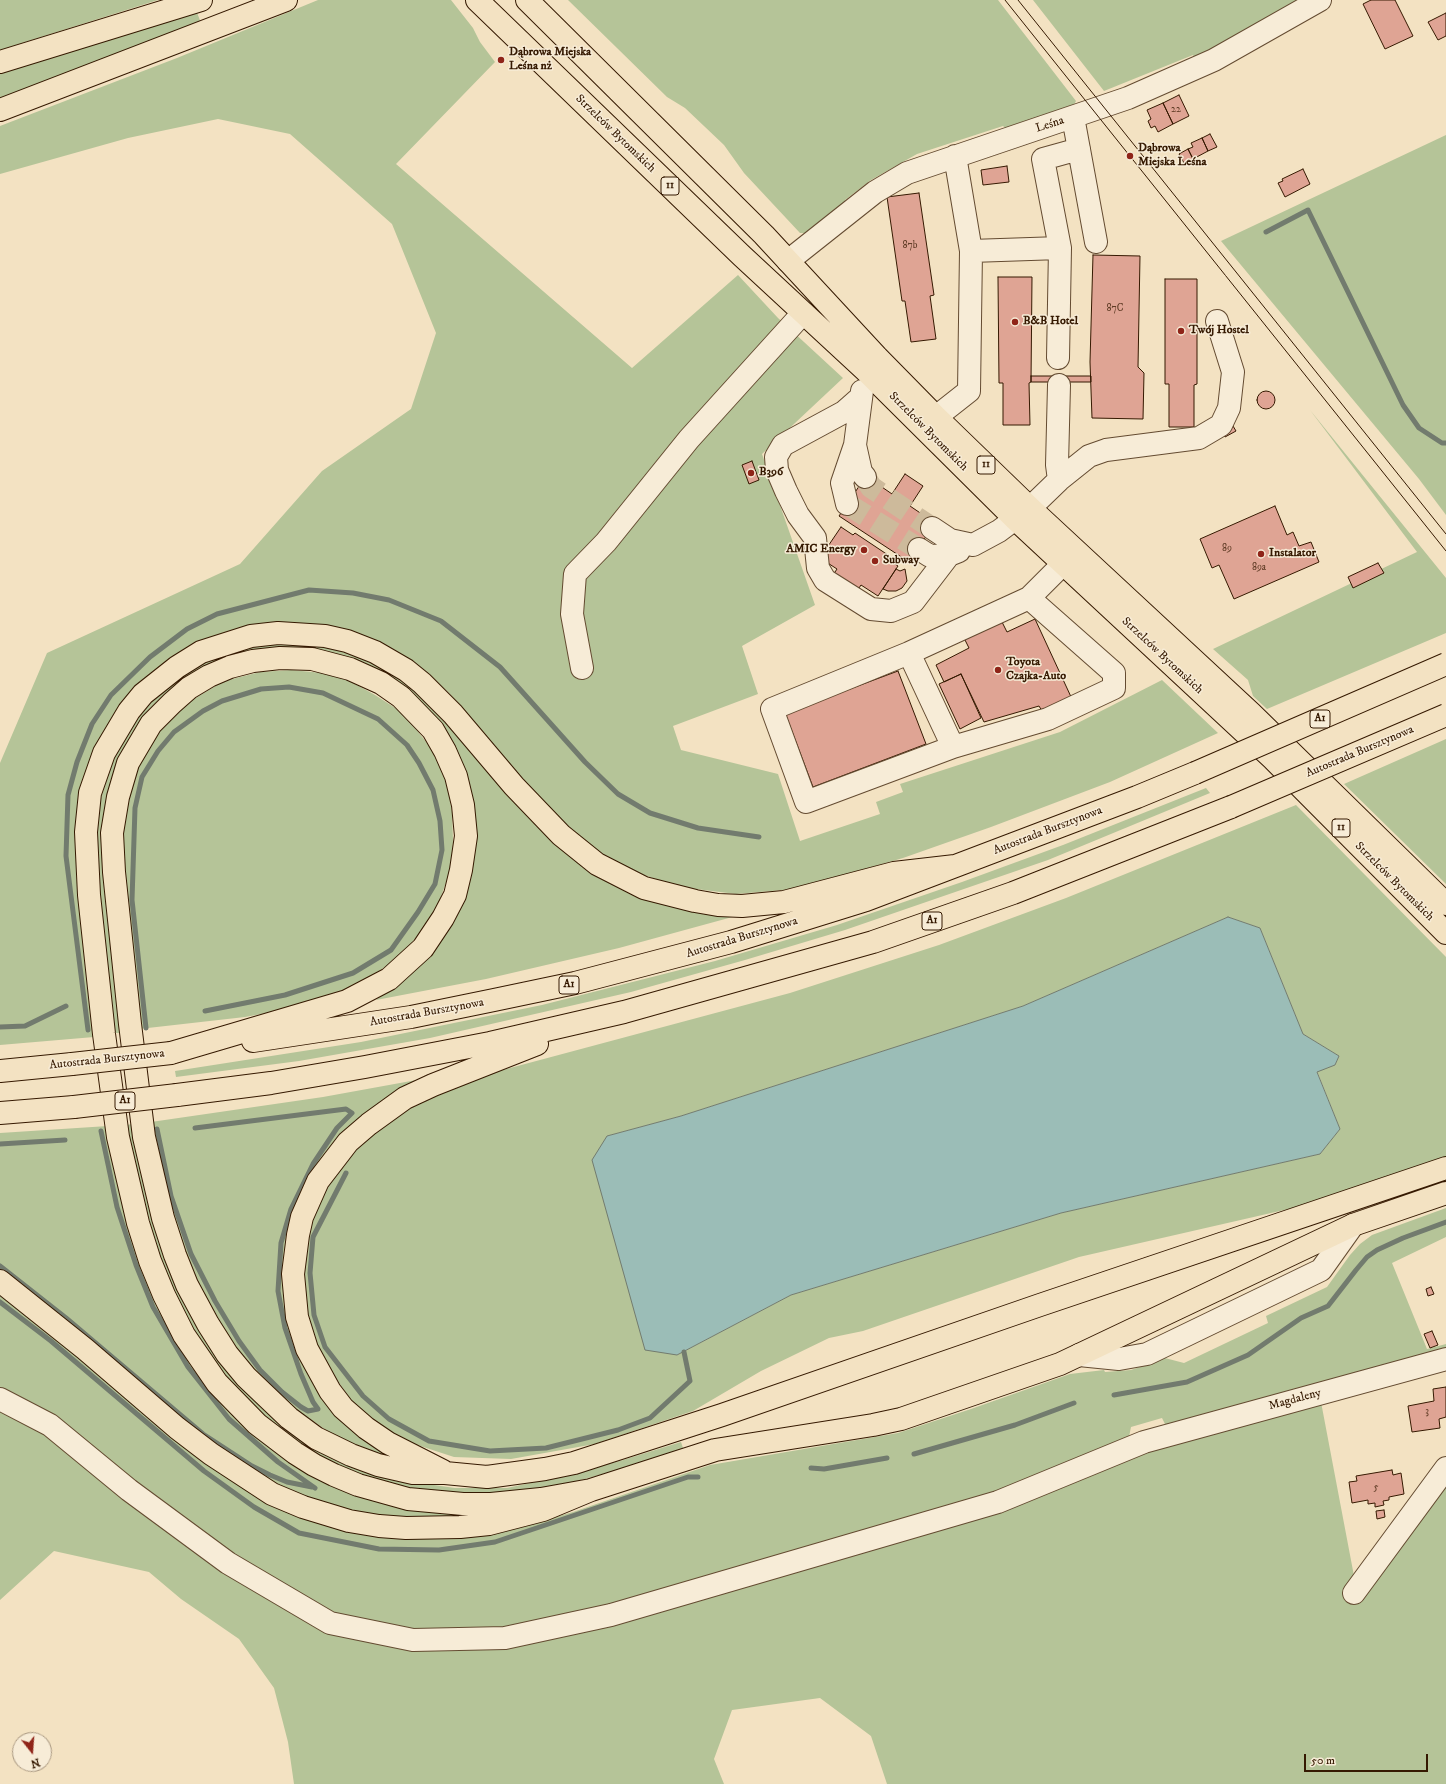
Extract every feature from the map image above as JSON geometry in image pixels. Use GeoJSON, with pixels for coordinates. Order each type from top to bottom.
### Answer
{"type":"FeatureCollection","features":[{"type":"Feature","properties":{"kind":"main road"},"geometry":{"type":"LineString","coordinates":[[0,62],[201,0]]}},
{"type":"Feature","properties":{"kind":"main road"},"geometry":{"type":"LineString","coordinates":[[0,110],[286,0]]}},
{"type":"Feature","properties":{"kind":"main road","name":"Strzelców Bytomskich"},"geometry":{"type":"LineString","coordinates":[[477,0],[803,313],[1023,513],[1252,714],[1446,904]]}},
{"type":"Feature","properties":{"kind":"main road","name":"Strzelców Bytomskich"},"geometry":{"type":"LineString","coordinates":[[527,0],[788,261],[877,357],[936,417],[1023,513],[1063,564],[1273,759],[1446,933]]}},
{"type":"Feature","properties":{"kind":"main road"},"geometry":{"type":"LineString","coordinates":[[591,1490],[541,1499],[491,1504],[463,1504],[408,1499],[358,1485],[307,1461],[257,1424],[217,1383],[184,1335],[164,1295],[150,1261],[138,1223],[118,1137],[105,1042],[89,895],[86,832],[90,793],[104,753],[130,710],[143,694],[177,667],[201,652],[251,636],[278,633],[326,636],[347,641],[375,652],[406,670],[422,683],[453,714],[514,786],[560,835],[598,864],[644,888],[695,901],[718,905],[742,906],[784,902],[894,873],[955,866]]}},
{"type":"Feature","properties":{"kind":"main road"},"geometry":{"type":"LineString","coordinates":[[170,1053],[347,1001],[389,978],[423,948],[443,918],[455,895],[466,836],[463,805],[456,776],[445,751],[433,730],[401,697],[381,684],[350,669],[312,659],[280,658],[253,661],[230,667],[209,676],[189,688],[172,702],[151,724],[128,763],[118,796],[112,833],[115,890],[144,1137],[163,1218],[175,1255],[187,1285],[208,1324],[227,1354],[246,1377],[288,1418],[316,1438],[351,1455],[378,1465],[414,1473],[445,1473],[487,1477],[516,1474],[566,1465],[602,1455],[1446,1168]]}},
{"type":"Feature","properties":{"kind":"main road","name":"Autostrada Bursztynowa"},"geometry":{"type":"LineString","coordinates":[[0,1071],[170,1053],[411,1017],[575,983],[738,940],[866,900],[1194,773],[1446,664]]}},
{"type":"Feature","properties":{"kind":"main road","name":"Autostrada Bursztynowa"},"geometry":{"type":"LineString","coordinates":[[0,1113],[74,1107],[271,1083],[490,1043],[624,1012],[873,942],[1013,893],[1231,807],[1446,715]]}},
{"type":"Feature","properties":{"kind":"main road"},"geometry":{"type":"LineString","coordinates":[[445,1473],[388,1443],[366,1428],[343,1408],[330,1391],[316,1368],[302,1334],[297,1317],[293,1288],[294,1258],[302,1217],[318,1181],[348,1142],[374,1120],[405,1098],[464,1072],[624,1012]]}},
{"type":"Feature","properties":{"kind":"main road"},"geometry":{"type":"LineString","coordinates":[[0,1281],[211,1454],[272,1494],[303,1507],[349,1521],[372,1525],[433,1528],[489,1524],[517,1518],[544,1510],[591,1490],[715,1450],[865,1427],[901,1419],[1060,1364],[1353,1225],[1446,1193]]}},
{"type":"Feature","properties":{"kind":"street","name":"Leśna"},"geometry":{"type":"LineString","coordinates":[[788,261],[875,192],[899,177],[954,156],[1128,98],[1214,60],[1320,0]]}},
{"type":"Feature","properties":{"kind":"street"},"geometry":{"type":"LineString","coordinates":[[1073,117],[1096,242]]}},
{"type":"Feature","properties":{"kind":"street"},"geometry":{"type":"LineString","coordinates":[[1058,358],[1060,248],[1043,159],[1079,149]]}},
{"type":"Feature","properties":{"kind":"street"},"geometry":{"type":"LineString","coordinates":[[936,417],[969,392],[971,251],[954,156]]}},
{"type":"Feature","properties":{"kind":"street"},"geometry":{"type":"LineString","coordinates":[[971,251],[1060,248]]}},
{"type":"Feature","properties":{"kind":"street"},"geometry":{"type":"LineString","coordinates":[[582,668],[572,614],[575,574],[606,542],[689,439],[803,313]]}},
{"type":"Feature","properties":{"kind":"street"},"geometry":{"type":"LineString","coordinates":[[919,549],[930,556],[949,555],[1000,531],[1089,456],[1106,450],[1200,438],[1221,425],[1229,408],[1233,372],[1217,321]]}},
{"type":"Feature","properties":{"kind":"street"},"geometry":{"type":"LineString","coordinates":[[847,504],[842,483],[855,445],[865,370]]}},
{"type":"Feature","properties":{"kind":"street"},"geometry":{"type":"LineString","coordinates":[[1059,385],[1057,465],[1059,480]]}},
{"type":"Feature","properties":{"kind":"street"},"geometry":{"type":"LineString","coordinates":[[861,397],[844,412],[783,445],[776,457],[777,470],[789,497],[798,515],[815,538],[818,568],[825,580],[871,609],[891,611],[913,602],[949,555]]}},
{"type":"Feature","properties":{"kind":"street"},"geometry":{"type":"LineString","coordinates":[[855,445],[861,472],[865,477]]}},
{"type":"Feature","properties":{"kind":"street"},"geometry":{"type":"LineString","coordinates":[[932,528],[950,540],[973,545]]}},
{"type":"Feature","properties":{"kind":"street"},"geometry":{"type":"LineString","coordinates":[[1029,598],[1114,673],[1114,688],[1048,719],[953,747],[806,802],[772,709],[909,653],[1029,598],[1063,564]]}},
{"type":"Feature","properties":{"kind":"street"},"geometry":{"type":"LineString","coordinates":[[909,653],[953,747]]}},
{"type":"Feature","properties":{"kind":"street","name":"Magdaleny"},"geometry":{"type":"LineString","coordinates":[[0,1399],[50,1425],[129,1490],[228,1563],[330,1623],[413,1640],[505,1638],[611,1615],[998,1502],[1144,1442],[1446,1359]]}},
{"type":"Feature","properties":{"kind":"street"},"geometry":{"type":"LineString","coordinates":[[1354,1593],[1446,1468]]}},
{"type":"Feature","properties":{"kind":"green space"},"geometry":{"type":"Polygon","coordinates":[[[0,0],[158,0],[0,50],[0,0]]]}},
{"type":"Feature","properties":{"kind":"green space"},"geometry":{"type":"Polygon","coordinates":[[[318,0],[451,0],[473,28],[480,42],[495,62],[396,164],[632,368],[738,275],[778,318],[843,378],[762,454],[815,605],[742,646],[758,694],[673,726],[681,750],[778,774],[800,841],[880,814],[876,802],[903,792],[900,784],[1060,732],[1162,680],[1218,733],[1110,782],[991,827],[903,858],[795,889],[736,894],[680,887],[644,875],[606,857],[574,833],[546,806],[449,693],[415,663],[262,624],[234,630],[183,650],[160,668],[118,710],[99,739],[90,761],[77,827],[76,873],[94,1037],[0,1045],[0,763],[47,653],[240,564],[322,471],[411,409],[436,333],[392,224],[290,134],[218,119],[128,138],[0,174],[0,126],[177,58],[318,0]]]}},
{"type":"Feature","properties":{"kind":"green space"},"geometry":{"type":"Polygon","coordinates":[[[568,0],[998,0],[1076,101],[1070,112],[1010,132],[1003,126],[917,154],[871,180],[845,200],[846,206],[808,233],[800,233],[744,173],[724,145],[685,108],[667,97],[568,0]]]}},
{"type":"Feature","properties":{"kind":"green space"},"geometry":{"type":"Polygon","coordinates":[[[1033,0],[1312,0],[1197,64],[1193,55],[1104,91],[1033,0]]]}},
{"type":"Feature","properties":{"kind":"green space"},"geometry":{"type":"Polygon","coordinates":[[[196,10],[201,23],[0,101],[0,69],[196,10]]]}},
{"type":"Feature","properties":{"kind":"green space"},"geometry":{"type":"Polygon","coordinates":[[[1446,135],[1446,515],[1419,479],[1221,241],[1446,135]]]}},
{"type":"Feature","properties":{"kind":"green space"},"geometry":{"type":"Polygon","coordinates":[[[1310,410],[1446,578],[1446,633],[1267,709],[1253,696],[1248,680],[1213,649],[1417,552],[1310,410]]]}},
{"type":"Feature","properties":{"kind":"green space"},"geometry":{"type":"Polygon","coordinates":[[[301,642],[335,648],[363,657],[392,672],[420,694],[571,857],[736,916],[619,948],[486,979],[376,1000],[411,972],[466,885],[456,757],[359,664],[216,665],[119,762],[121,1033],[113,1033],[95,852],[97,812],[112,760],[126,733],[146,705],[177,678],[214,657],[262,645],[301,642]]]}},
{"type":"Feature","properties":{"kind":"green space"},"geometry":{"type":"Polygon","coordinates":[[[291,670],[323,673],[350,681],[375,695],[397,709],[416,729],[434,752],[447,784],[452,812],[453,840],[452,866],[439,902],[423,930],[397,959],[355,987],[310,1005],[245,1017],[139,1029],[124,880],[123,827],[131,783],[144,754],[164,725],[192,700],[224,681],[260,672],[291,670]]]}},
{"type":"Feature","properties":{"kind":"green space"},"geometry":{"type":"Polygon","coordinates":[[[1446,739],[1446,884],[1344,784],[1446,739]]]}},
{"type":"Feature","properties":{"kind":"green space"},"geometry":{"type":"Polygon","coordinates":[[[1206,788],[1210,793],[1048,860],[845,930],[631,992],[430,1038],[299,1061],[176,1077],[175,1071],[361,1042],[542,1005],[715,961],[837,925],[962,882],[1063,845],[1206,788]]]}},
{"type":"Feature","properties":{"kind":"green space"},"geometry":{"type":"Polygon","coordinates":[[[1296,805],[1446,957],[1446,1158],[1306,1205],[1079,1257],[863,1331],[829,1338],[761,1371],[693,1411],[595,1444],[511,1459],[454,1457],[402,1440],[359,1411],[329,1369],[310,1334],[305,1293],[304,1253],[313,1220],[326,1188],[345,1160],[377,1130],[422,1100],[484,1075],[790,993],[939,945],[1066,898],[1296,805]],[[1228,917],[1023,1006],[681,1116],[607,1136],[677,1355],[791,1295],[1061,1213],[1320,1154],[1340,1129],[1317,1071],[1335,1065],[1339,1056],[1303,1034],[1260,928],[1228,917]]]}},
{"type":"Feature","properties":{"kind":"green space"},"geometry":{"type":"Polygon","coordinates":[[[422,1079],[297,1205],[295,1337],[399,1458],[383,1457],[336,1437],[274,1394],[220,1328],[197,1286],[179,1240],[151,1122],[323,1097],[422,1079]]]}},
{"type":"Feature","properties":{"kind":"green space"},"geometry":{"type":"Polygon","coordinates":[[[133,1124],[151,1208],[269,1412],[413,1482],[455,1488],[507,1488],[567,1475],[681,1442],[683,1448],[625,1468],[566,1484],[508,1495],[455,1497],[411,1491],[370,1480],[326,1461],[265,1420],[223,1376],[184,1317],[148,1225],[126,1125],[133,1124]]]}},
{"type":"Feature","properties":{"kind":"green space"},"geometry":{"type":"Polygon","coordinates":[[[108,1126],[117,1184],[141,1266],[289,1459],[485,1513],[435,1521],[373,1515],[336,1508],[291,1494],[200,1439],[0,1273],[0,1133],[108,1126]]]}},
{"type":"Feature","properties":{"kind":"green space"},"geometry":{"type":"Polygon","coordinates":[[[1446,1208],[1446,1237],[1392,1263],[1427,1349],[1446,1344],[1446,1353],[1167,1428],[1162,1418],[1131,1427],[1128,1442],[1321,1402],[1354,1576],[1446,1479],[1446,1784],[887,1784],[871,1736],[820,1698],[732,1710],[714,1759],[724,1784],[294,1784],[288,1742],[274,1688],[239,1639],[181,1599],[149,1572],[54,1551],[0,1600],[0,1295],[116,1388],[196,1457],[244,1489],[280,1508],[391,1538],[429,1539],[474,1537],[502,1532],[573,1512],[710,1465],[898,1433],[1070,1374],[1104,1370],[1105,1372],[1131,1370],[1146,1365],[1161,1357],[1184,1363],[1268,1323],[1266,1316],[1327,1287],[1350,1255],[1360,1244],[1372,1235],[1446,1208]]]}},
{"type":"Feature","properties":{"kind":"water"},"geometry":{"type":"Polygon","coordinates":[[[1228,917],[1260,928],[1303,1034],[1339,1056],[1335,1065],[1317,1072],[1340,1129],[1320,1154],[1061,1213],[791,1295],[677,1355],[645,1350],[592,1160],[607,1136],[681,1116],[1023,1006],[1228,917]]]}},
{"type":"Feature","properties":{"kind":"building"},"geometry":{"type":"Polygon","coordinates":[[[1371,0],[1395,0],[1413,36],[1385,49],[1363,4],[1371,0]]]}},
{"type":"Feature","properties":{"kind":"building"},"geometry":{"type":"Polygon","coordinates":[[[1446,13],[1446,36],[1438,40],[1428,22],[1446,13]]]}},
{"type":"Feature","properties":{"kind":"building"},"geometry":{"type":"Polygon","coordinates":[[[1179,95],[1189,116],[1173,124],[1163,103],[1179,95]]]}},
{"type":"Feature","properties":{"kind":"building"},"geometry":{"type":"Polygon","coordinates":[[[1163,103],[1173,124],[1158,132],[1155,126],[1151,128],[1148,121],[1151,119],[1147,110],[1163,103]]]}},
{"type":"Feature","properties":{"kind":"building"},"geometry":{"type":"Polygon","coordinates":[[[1210,134],[1217,147],[1208,151],[1202,138],[1210,134]]]}},
{"type":"Feature","properties":{"kind":"building"},"geometry":{"type":"Polygon","coordinates":[[[1202,138],[1208,151],[1193,159],[1188,149],[1193,147],[1191,143],[1202,138]]]}},
{"type":"Feature","properties":{"kind":"building"},"geometry":{"type":"Polygon","coordinates":[[[1188,149],[1193,159],[1184,163],[1179,154],[1188,149]]]}},
{"type":"Feature","properties":{"kind":"building"},"geometry":{"type":"Polygon","coordinates":[[[1007,166],[1009,182],[983,185],[981,170],[1007,166]]]}},
{"type":"Feature","properties":{"kind":"building"},"geometry":{"type":"Polygon","coordinates":[[[1303,169],[1310,184],[1285,197],[1278,183],[1283,181],[1282,179],[1303,169]]]}},
{"type":"Feature","properties":{"kind":"building"},"geometry":{"type":"Polygon","coordinates":[[[919,193],[934,295],[930,296],[936,339],[911,342],[905,301],[902,301],[887,197],[919,193]]]}},
{"type":"Feature","properties":{"kind":"building"},"geometry":{"type":"Polygon","coordinates":[[[1093,255],[1140,256],[1138,367],[1144,373],[1143,419],[1092,418],[1090,362],[1093,255]]]}},
{"type":"Feature","properties":{"kind":"building","name":"B&B Hotel"},"geometry":{"type":"Polygon","coordinates":[[[998,277],[1032,277],[1031,382],[1029,383],[1030,425],[1003,425],[1003,383],[999,383],[998,277]]]}},
{"type":"Feature","properties":{"kind":"building","name":"Twój Hostel"},"geometry":{"type":"Polygon","coordinates":[[[1165,279],[1197,279],[1197,384],[1194,385],[1194,427],[1169,427],[1169,384],[1165,384],[1165,279]]]}},
{"type":"Feature","properties":{"kind":"building"},"geometry":{"type":"Polygon","coordinates":[[[1031,376],[1091,376],[1091,382],[1031,382],[1031,376]]]}},
{"type":"Feature","properties":{"kind":"building"},"geometry":{"type":"Polygon","coordinates":[[[1266,391],[1272,394],[1275,400],[1272,406],[1266,409],[1260,406],[1257,400],[1260,394],[1266,391]]]}},
{"type":"Feature","properties":{"kind":"building"},"geometry":{"type":"Polygon","coordinates":[[[1233,426],[1236,431],[1225,437],[1222,432],[1233,426]]]}},
{"type":"Feature","properties":{"kind":"building","name":"B396"},"geometry":{"type":"Polygon","coordinates":[[[752,461],[759,480],[749,484],[742,465],[752,461]]]}},
{"type":"Feature","properties":{"kind":"building"},"geometry":{"type":"Polygon","coordinates":[[[905,474],[923,486],[910,506],[935,523],[909,562],[839,516],[866,476],[892,494],[905,474]]]}},
{"type":"Feature","properties":{"kind":"building","name":"Instalator"},"geometry":{"type":"Polygon","coordinates":[[[1275,506],[1287,535],[1293,532],[1299,546],[1311,542],[1319,562],[1234,599],[1219,565],[1212,568],[1200,539],[1275,506]]]}},
{"type":"Feature","properties":{"kind":"building"},"geometry":{"type":"Polygon","coordinates":[[[841,527],[853,535],[855,533],[888,555],[886,558],[898,566],[878,596],[861,585],[855,594],[831,578],[837,569],[820,558],[841,527]]]}},
{"type":"Feature","properties":{"kind":"building"},"geometry":{"type":"Polygon","coordinates":[[[1378,563],[1384,573],[1353,588],[1348,577],[1378,563]]]}},
{"type":"Feature","properties":{"kind":"building"},"geometry":{"type":"Polygon","coordinates":[[[896,569],[900,571],[905,569],[907,581],[902,588],[896,591],[888,591],[883,589],[896,569]]]}},
{"type":"Feature","properties":{"kind":"building","name":"Toyota Czajka-Auto"},"geometry":{"type":"Polygon","coordinates":[[[1035,619],[1072,699],[1042,711],[1039,706],[984,722],[961,674],[944,682],[936,665],[969,648],[964,638],[1001,620],[1007,632],[1035,619]]]}},
{"type":"Feature","properties":{"kind":"building"},"geometry":{"type":"Polygon","coordinates":[[[898,671],[926,744],[813,787],[785,713],[898,671]]]}},
{"type":"Feature","properties":{"kind":"building"},"geometry":{"type":"Polygon","coordinates":[[[961,674],[981,718],[960,729],[939,684],[961,674]]]}},
{"type":"Feature","properties":{"kind":"building"},"geometry":{"type":"Polygon","coordinates":[[[1431,1287],[1434,1294],[1428,1296],[1426,1289],[1431,1287]]]}},
{"type":"Feature","properties":{"kind":"building"},"geometry":{"type":"Polygon","coordinates":[[[1432,1331],[1438,1345],[1430,1348],[1424,1334],[1432,1331]]]}},
{"type":"Feature","properties":{"kind":"building"},"geometry":{"type":"Polygon","coordinates":[[[1446,1387],[1446,1417],[1439,1419],[1440,1428],[1412,1432],[1408,1406],[1434,1401],[1433,1389],[1446,1387]]]}},
{"type":"Feature","properties":{"kind":"building"},"geometry":{"type":"Polygon","coordinates":[[[1392,1470],[1393,1475],[1401,1473],[1404,1494],[1389,1497],[1389,1500],[1383,1501],[1384,1505],[1375,1507],[1375,1503],[1368,1504],[1368,1500],[1352,1503],[1349,1482],[1357,1481],[1356,1476],[1392,1470]]]}},
{"type":"Feature","properties":{"kind":"building"},"geometry":{"type":"Polygon","coordinates":[[[1384,1510],[1385,1517],[1377,1519],[1376,1511],[1384,1510]]]}},
{"type":"Feature","properties":{"kind":"waterway"},"geometry":{"type":"LineString","coordinates":[[1266,232],[1308,210],[1403,405],[1419,428],[1442,443],[1446,443]]}},
{"type":"Feature","properties":{"kind":"waterway"},"geometry":{"type":"LineString","coordinates":[[88,1030],[66,856],[68,795],[77,762],[92,724],[111,695],[150,657],[187,629],[217,614],[309,590],[353,593],[389,600],[441,621],[500,667],[585,762],[618,794],[650,813],[698,828],[759,837]]}},
{"type":"Feature","properties":{"kind":"waterway"},"geometry":{"type":"LineString","coordinates":[[146,1028],[132,900],[135,808],[142,777],[158,751],[174,732],[203,711],[222,701],[261,689],[289,687],[323,693],[378,719],[407,745],[419,763],[433,790],[440,821],[442,850],[435,884],[418,912],[391,950],[353,973],[285,995],[205,1011]]}},
{"type":"Feature","properties":{"kind":"waterway"},"geometry":{"type":"LineString","coordinates":[[0,1027],[25,1026],[66,1006]]}},
{"type":"Feature","properties":{"kind":"waterway"},"geometry":{"type":"LineString","coordinates":[[157,1129],[171,1196],[191,1254],[215,1301],[239,1341],[260,1370],[282,1392],[301,1407],[308,1411],[318,1409],[313,1402],[301,1374],[285,1328],[278,1291],[281,1243],[291,1209],[313,1164],[337,1128],[352,1113],[346,1109],[195,1128]]}},
{"type":"Feature","properties":{"kind":"waterway"},"geometry":{"type":"LineString","coordinates":[[101,1131],[117,1207],[136,1265],[153,1307],[188,1367],[229,1419],[278,1462],[315,1488]]}},
{"type":"Feature","properties":{"kind":"waterway"},"geometry":{"type":"LineString","coordinates":[[0,1144],[65,1140]]}},
{"type":"Feature","properties":{"kind":"waterway"},"geometry":{"type":"LineString","coordinates":[[346,1173],[313,1237],[310,1273],[314,1315],[325,1347],[363,1396],[389,1419],[429,1441],[490,1451],[546,1448],[618,1430],[650,1418],[690,1381],[684,1352]]}},
{"type":"Feature","properties":{"kind":"waterway"},"geometry":{"type":"LineString","coordinates":[[1114,1395],[1187,1382],[1248,1355],[1301,1318],[1328,1306],[1367,1257],[1377,1250],[1403,1238],[1446,1222]]}},
{"type":"Feature","properties":{"kind":"waterway"},"geometry":{"type":"LineString","coordinates":[[0,1266],[66,1318],[203,1434],[252,1466],[270,1475],[287,1482],[312,1487]]}},
{"type":"Feature","properties":{"kind":"waterway"},"geometry":{"type":"LineString","coordinates":[[0,1302],[51,1341],[204,1471],[254,1507],[299,1533],[379,1549],[439,1550],[495,1542],[688,1477],[698,1477]]}},
{"type":"Feature","properties":{"kind":"waterway"},"geometry":{"type":"LineString","coordinates":[[914,1454],[1015,1425],[1074,1403]]}},
{"type":"Feature","properties":{"kind":"waterway"},"geometry":{"type":"LineString","coordinates":[[811,1468],[824,1469],[887,1458]]}},
{"type":"Feature","properties":{"kind":"tunnel"},"geometry":{"type":"LineString","coordinates":[[865,477],[871,487],[932,528]]}},
{"type":"Feature","properties":{"kind":"tunnel"},"geometry":{"type":"LineString","coordinates":[[847,504],[919,549]]}},
{"type":"Feature","properties":{"kind":"tram line"},"geometry":{"type":"LineString","coordinates":[[1005,0],[1446,551]]}},
{"type":"Feature","properties":{"kind":"tram line"},"geometry":{"type":"LineString","coordinates":[[1018,0],[1446,534]]}},
{"type":"Feature","properties":{"kind":"place","name":"Dąbrowa Miejska Leśna nż"},"geometry":{"type":"Point","coordinates":[501,60]}},
{"type":"Feature","properties":{"kind":"place","name":"Dąbrowa Miejska Leśna"},"geometry":{"type":"Point","coordinates":[1130,156]}},
{"type":"Feature","properties":{"kind":"place","name":"B&B Hotel"},"geometry":{"type":"Point","coordinates":[1015,322]}},
{"type":"Feature","properties":{"kind":"place","name":"Twój Hostel"},"geometry":{"type":"Point","coordinates":[1181,331]}},
{"type":"Feature","properties":{"kind":"place","name":"B396"},"geometry":{"type":"Point","coordinates":[751,473]}},
{"type":"Feature","properties":{"kind":"place","name":"AMIC Energy"},"geometry":{"type":"Point","coordinates":[864,550]}},
{"type":"Feature","properties":{"kind":"place","name":"Instalator"},"geometry":{"type":"Point","coordinates":[1261,554]}},
{"type":"Feature","properties":{"kind":"place","name":"Subway"},"geometry":{"type":"Point","coordinates":[875,561]}},
{"type":"Feature","properties":{"kind":"place","name":"Toyota Czajka-Auto"},"geometry":{"type":"Point","coordinates":[998,670]}}]}
